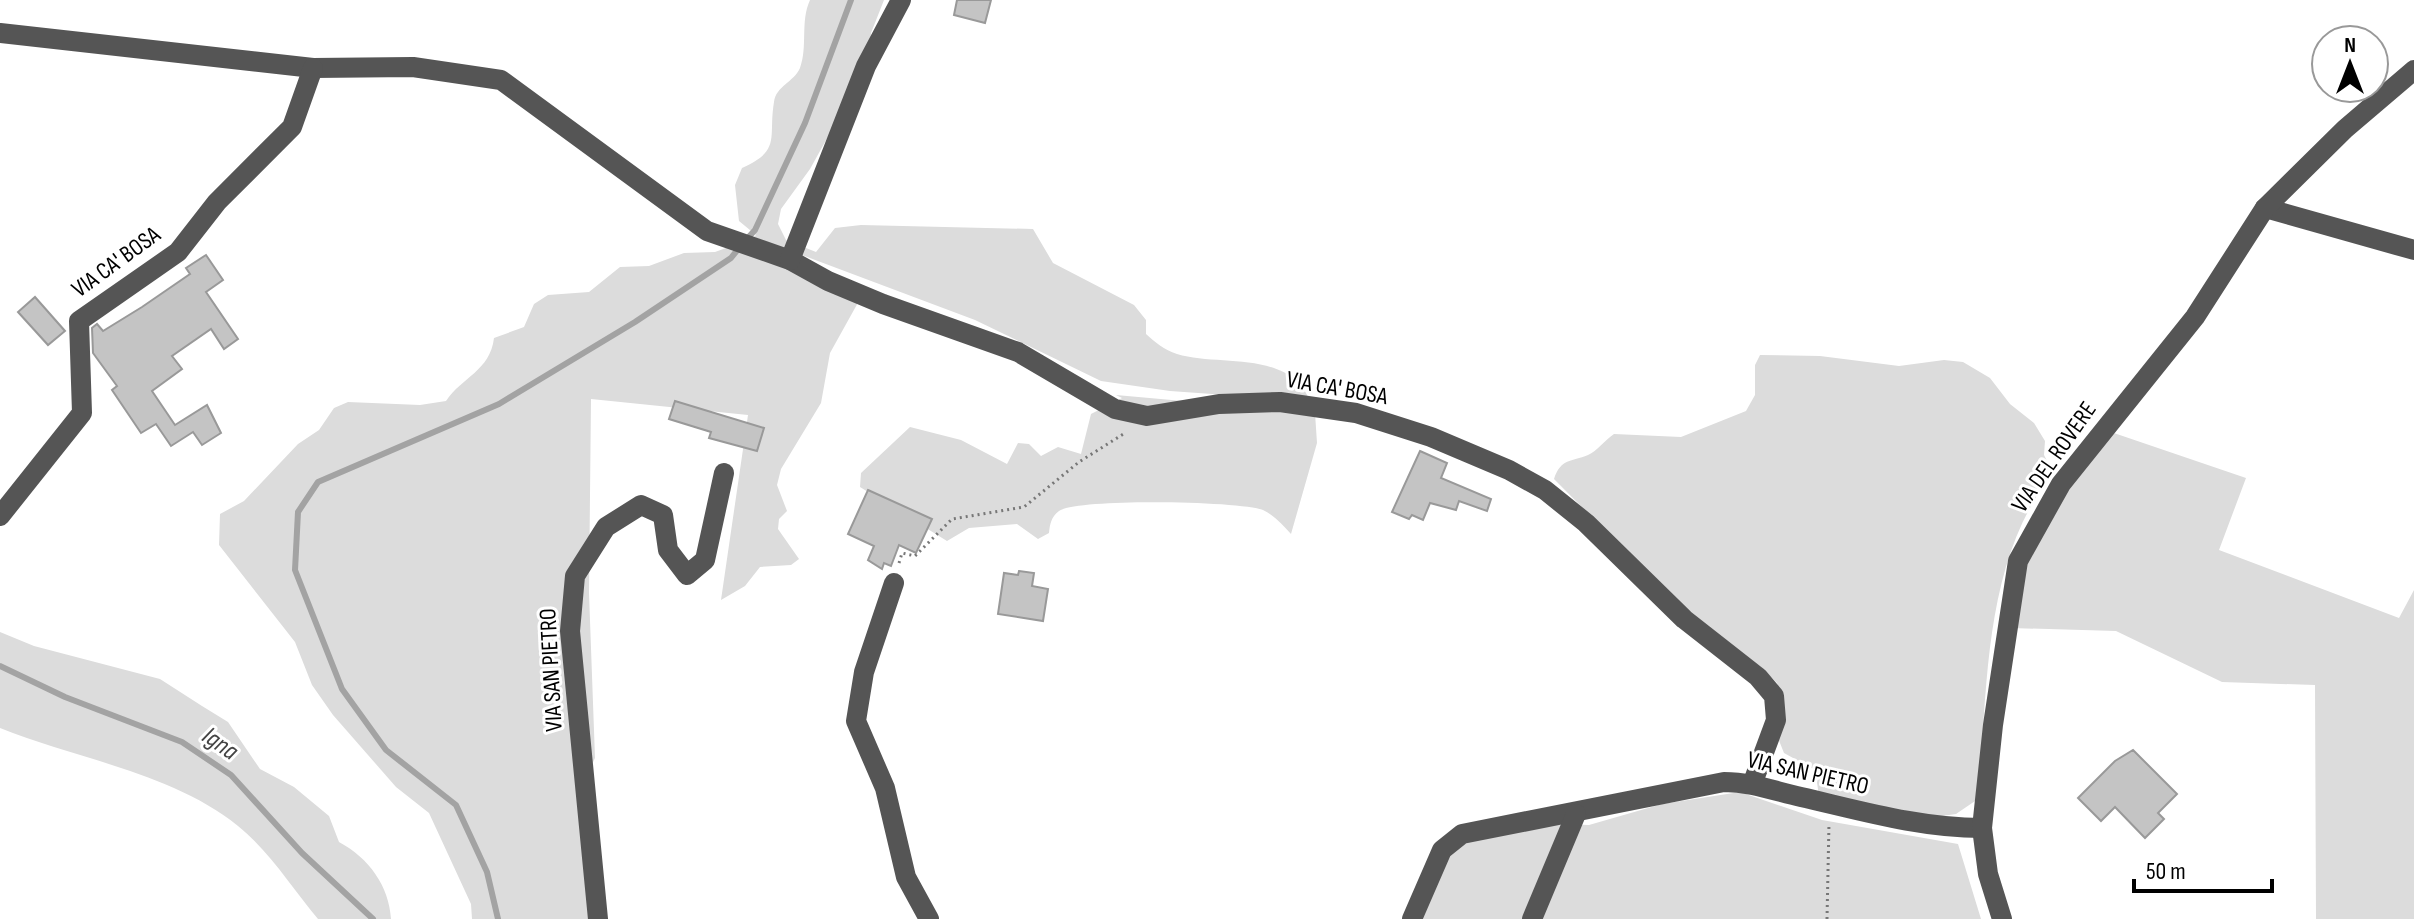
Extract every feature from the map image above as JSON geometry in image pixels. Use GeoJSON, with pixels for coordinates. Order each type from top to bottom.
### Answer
{"type":"FeatureCollection","features":[{"type":"Feature","properties":{"kind":"street"},"geometry":{"type":"LineString","coordinates":[[790,260],[866,66],[901,0]]}},
{"type":"Feature","properties":{"kind":"street","name":"VIA CA' BOSA"},"geometry":{"type":"LineString","coordinates":[[0,33],[313,68],[413,67],[501,80],[707,231],[790,260],[828,281],[883,304],[1018,352],[1115,409],[1147,416],[1219,404],[1280,402],[1356,413],[1431,437],[1509,470],[1545,490],[1586,523],[1684,619],[1758,677],[1774,696],[1776,720],[1753,782]]}},
{"type":"Feature","properties":{"kind":"street","name":"VIA CA' BOSA"},"geometry":{"type":"LineString","coordinates":[[0,516],[82,413],[79,321],[178,252],[217,202],[292,127],[313,68]]}},
{"type":"Feature","properties":{"kind":"street","name":"VIA DEL ROVERE"},"geometry":{"type":"LineString","coordinates":[[2002,919],[1988,874],[1982,828],[1991,738],[2018,561],[2061,484],[2195,317],[2265,208],[2345,129],[2414,70]]}},
{"type":"Feature","properties":{"kind":"street"},"geometry":{"type":"LineString","coordinates":[[2265,208],[2414,250]]}},
{"type":"Feature","properties":{"kind":"street","name":"VIA SAN PIETRO"},"geometry":{"type":"LineString","coordinates":[[598,919],[570,631],[575,576],[606,527],[641,505],[663,515],[668,550],[687,575],[705,560],[724,473]]}},
{"type":"Feature","properties":{"kind":"street"},"geometry":{"type":"LineString","coordinates":[[894,583],[864,672],[856,721],[885,788],[906,877],[929,919]]}},
{"type":"Feature","properties":{"kind":"street","name":"VIA SAN PIETRO"},"geometry":{"type":"LineString","coordinates":[[1412,919],[1442,850],[1462,834],[1576,814],[1724,782],[1753,782],[1829,804],[1945,828],[1982,828]]}},
{"type":"Feature","properties":{"kind":"street"},"geometry":{"type":"LineString","coordinates":[[1532,919],[1576,814]]}},
{"type":"Feature","properties":{"kind":"path"},"geometry":{"type":"LineString","coordinates":[[894,583],[902,553],[915,556],[952,519],[1024,507],[1079,462],[1147,416]]}},
{"type":"Feature","properties":{"kind":"path"},"geometry":{"type":"LineString","coordinates":[[1827,919],[1829,804]]}},
{"type":"Feature","properties":{"kind":"shaded area"},"geometry":{"type":"Polygon","coordinates":[[[810,0],[884,0],[871,33],[870,46],[850,81],[835,124],[810,169],[781,209],[778,224],[786,240],[816,252],[835,228],[861,225],[1033,229],[1053,263],[1134,305],[1146,320],[1146,334],[1164,348],[1194,358],[1270,367],[1300,385],[1310,401],[1170,391],[1101,381],[975,320],[754,237],[756,235],[739,221],[735,185],[742,168],[763,155],[771,142],[775,97],[800,68],[805,17],[810,0]]]}},
{"type":"Feature","properties":{"kind":"shaded area"},"geometry":{"type":"Polygon","coordinates":[[[737,244],[860,299],[830,353],[821,403],[781,469],[777,485],[787,511],[779,519],[778,529],[799,559],[791,565],[760,567],[745,586],[721,600],[748,415],[591,399],[589,593],[595,758],[580,789],[593,919],[472,919],[471,904],[429,813],[396,787],[333,715],[312,685],[295,642],[219,545],[220,514],[244,501],[298,444],[319,430],[334,408],[348,402],[420,405],[446,401],[481,366],[494,338],[524,327],[534,304],[548,295],[589,292],[620,267],[649,266],[684,253],[715,252],[737,244]]]}},
{"type":"Feature","properties":{"kind":"shaded area"},"geometry":{"type":"Polygon","coordinates":[[[1760,355],[1820,356],[1899,366],[1944,360],[1963,362],[1990,378],[2010,404],[2034,423],[2045,441],[2044,455],[2053,473],[2030,508],[2013,546],[1993,629],[1978,799],[1956,814],[1928,818],[1820,802],[1815,770],[1784,753],[1778,738],[1782,699],[1777,683],[1760,666],[1705,631],[1554,479],[1563,464],[1591,453],[1614,434],[1681,437],[1746,411],[1755,395],[1755,365],[1760,355]]]}},
{"type":"Feature","properties":{"kind":"shaded area"},"geometry":{"type":"Polygon","coordinates":[[[1116,395],[1315,413],[1317,443],[1291,534],[1267,512],[1249,507],[1125,503],[1095,504],[1059,511],[1051,521],[1049,533],[1038,539],[1017,524],[969,528],[947,541],[860,487],[861,473],[910,427],[961,440],[1007,464],[1018,443],[1029,444],[1041,456],[1058,447],[1081,454],[1091,414],[1122,398],[1116,395]]]}},
{"type":"Feature","properties":{"kind":"shaded area"},"geometry":{"type":"Polygon","coordinates":[[[2108,431],[2246,478],[2219,550],[2399,618],[2414,590],[2414,919],[2316,919],[2315,685],[2222,682],[2116,631],[2011,628],[2031,544],[2108,431]]]}},
{"type":"Feature","properties":{"kind":"shaded area"},"geometry":{"type":"Polygon","coordinates":[[[0,632],[34,646],[160,679],[228,722],[260,769],[294,787],[329,816],[339,842],[360,856],[376,874],[386,895],[391,919],[318,919],[260,847],[238,826],[212,808],[154,780],[0,728],[0,632]]]}},
{"type":"Feature","properties":{"kind":"shaded area"},"geometry":{"type":"Polygon","coordinates":[[[1740,792],[1822,820],[1958,844],[1981,919],[1416,919],[1453,849],[1480,835],[1558,824],[1589,825],[1662,804],[1740,792]]]}},
{"type":"Feature","properties":{"kind":"building"},"geometry":{"type":"Polygon","coordinates":[[[957,0],[991,0],[985,23],[954,15],[957,0]]]}},
{"type":"Feature","properties":{"kind":"building"},"geometry":{"type":"Polygon","coordinates":[[[206,255],[223,280],[206,292],[238,339],[224,349],[211,329],[172,356],[182,369],[152,391],[175,425],[207,405],[221,433],[202,445],[193,432],[171,446],[156,424],[141,433],[112,390],[117,386],[93,353],[92,328],[97,324],[103,331],[142,307],[190,274],[186,268],[206,255]]]}},
{"type":"Feature","properties":{"kind":"building"},"geometry":{"type":"Polygon","coordinates":[[[35,297],[65,331],[48,345],[18,312],[35,297]]]}},
{"type":"Feature","properties":{"kind":"building"},"geometry":{"type":"Polygon","coordinates":[[[675,401],[764,428],[757,451],[709,438],[711,432],[669,419],[675,401]]]}},
{"type":"Feature","properties":{"kind":"building"},"geometry":{"type":"Polygon","coordinates":[[[1420,451],[1447,463],[1441,478],[1491,499],[1487,511],[1459,501],[1456,510],[1430,503],[1423,520],[1412,515],[1409,519],[1392,512],[1420,451]]]}},
{"type":"Feature","properties":{"kind":"building"},"geometry":{"type":"Polygon","coordinates":[[[868,490],[932,519],[916,553],[899,545],[891,566],[884,563],[882,569],[868,560],[874,546],[848,534],[868,490]]]}},
{"type":"Feature","properties":{"kind":"building"},"geometry":{"type":"Polygon","coordinates":[[[1019,571],[1034,573],[1032,586],[1048,589],[1043,621],[998,614],[1004,573],[1018,575],[1019,571]]]}},
{"type":"Feature","properties":{"kind":"building"},"geometry":{"type":"Polygon","coordinates":[[[2133,750],[2177,794],[2158,813],[2164,819],[2145,838],[2115,807],[2101,821],[2078,798],[2115,761],[2133,750]]]}},
{"type":"Feature","properties":{"kind":"waterway"},"geometry":{"type":"LineString","coordinates":[[746,240],[755,230],[805,123],[851,0]]}},
{"type":"Feature","properties":{"kind":"waterway"},"geometry":{"type":"LineString","coordinates":[[498,919],[487,872],[456,805],[386,750],[342,689],[295,570],[298,512],[318,482],[499,404],[635,322],[731,258],[739,248]]}},
{"type":"Feature","properties":{"kind":"waterway","name":"Igna"},"geometry":{"type":"LineString","coordinates":[[0,666],[65,697],[182,742],[231,775],[302,853],[373,919]]}}]}
